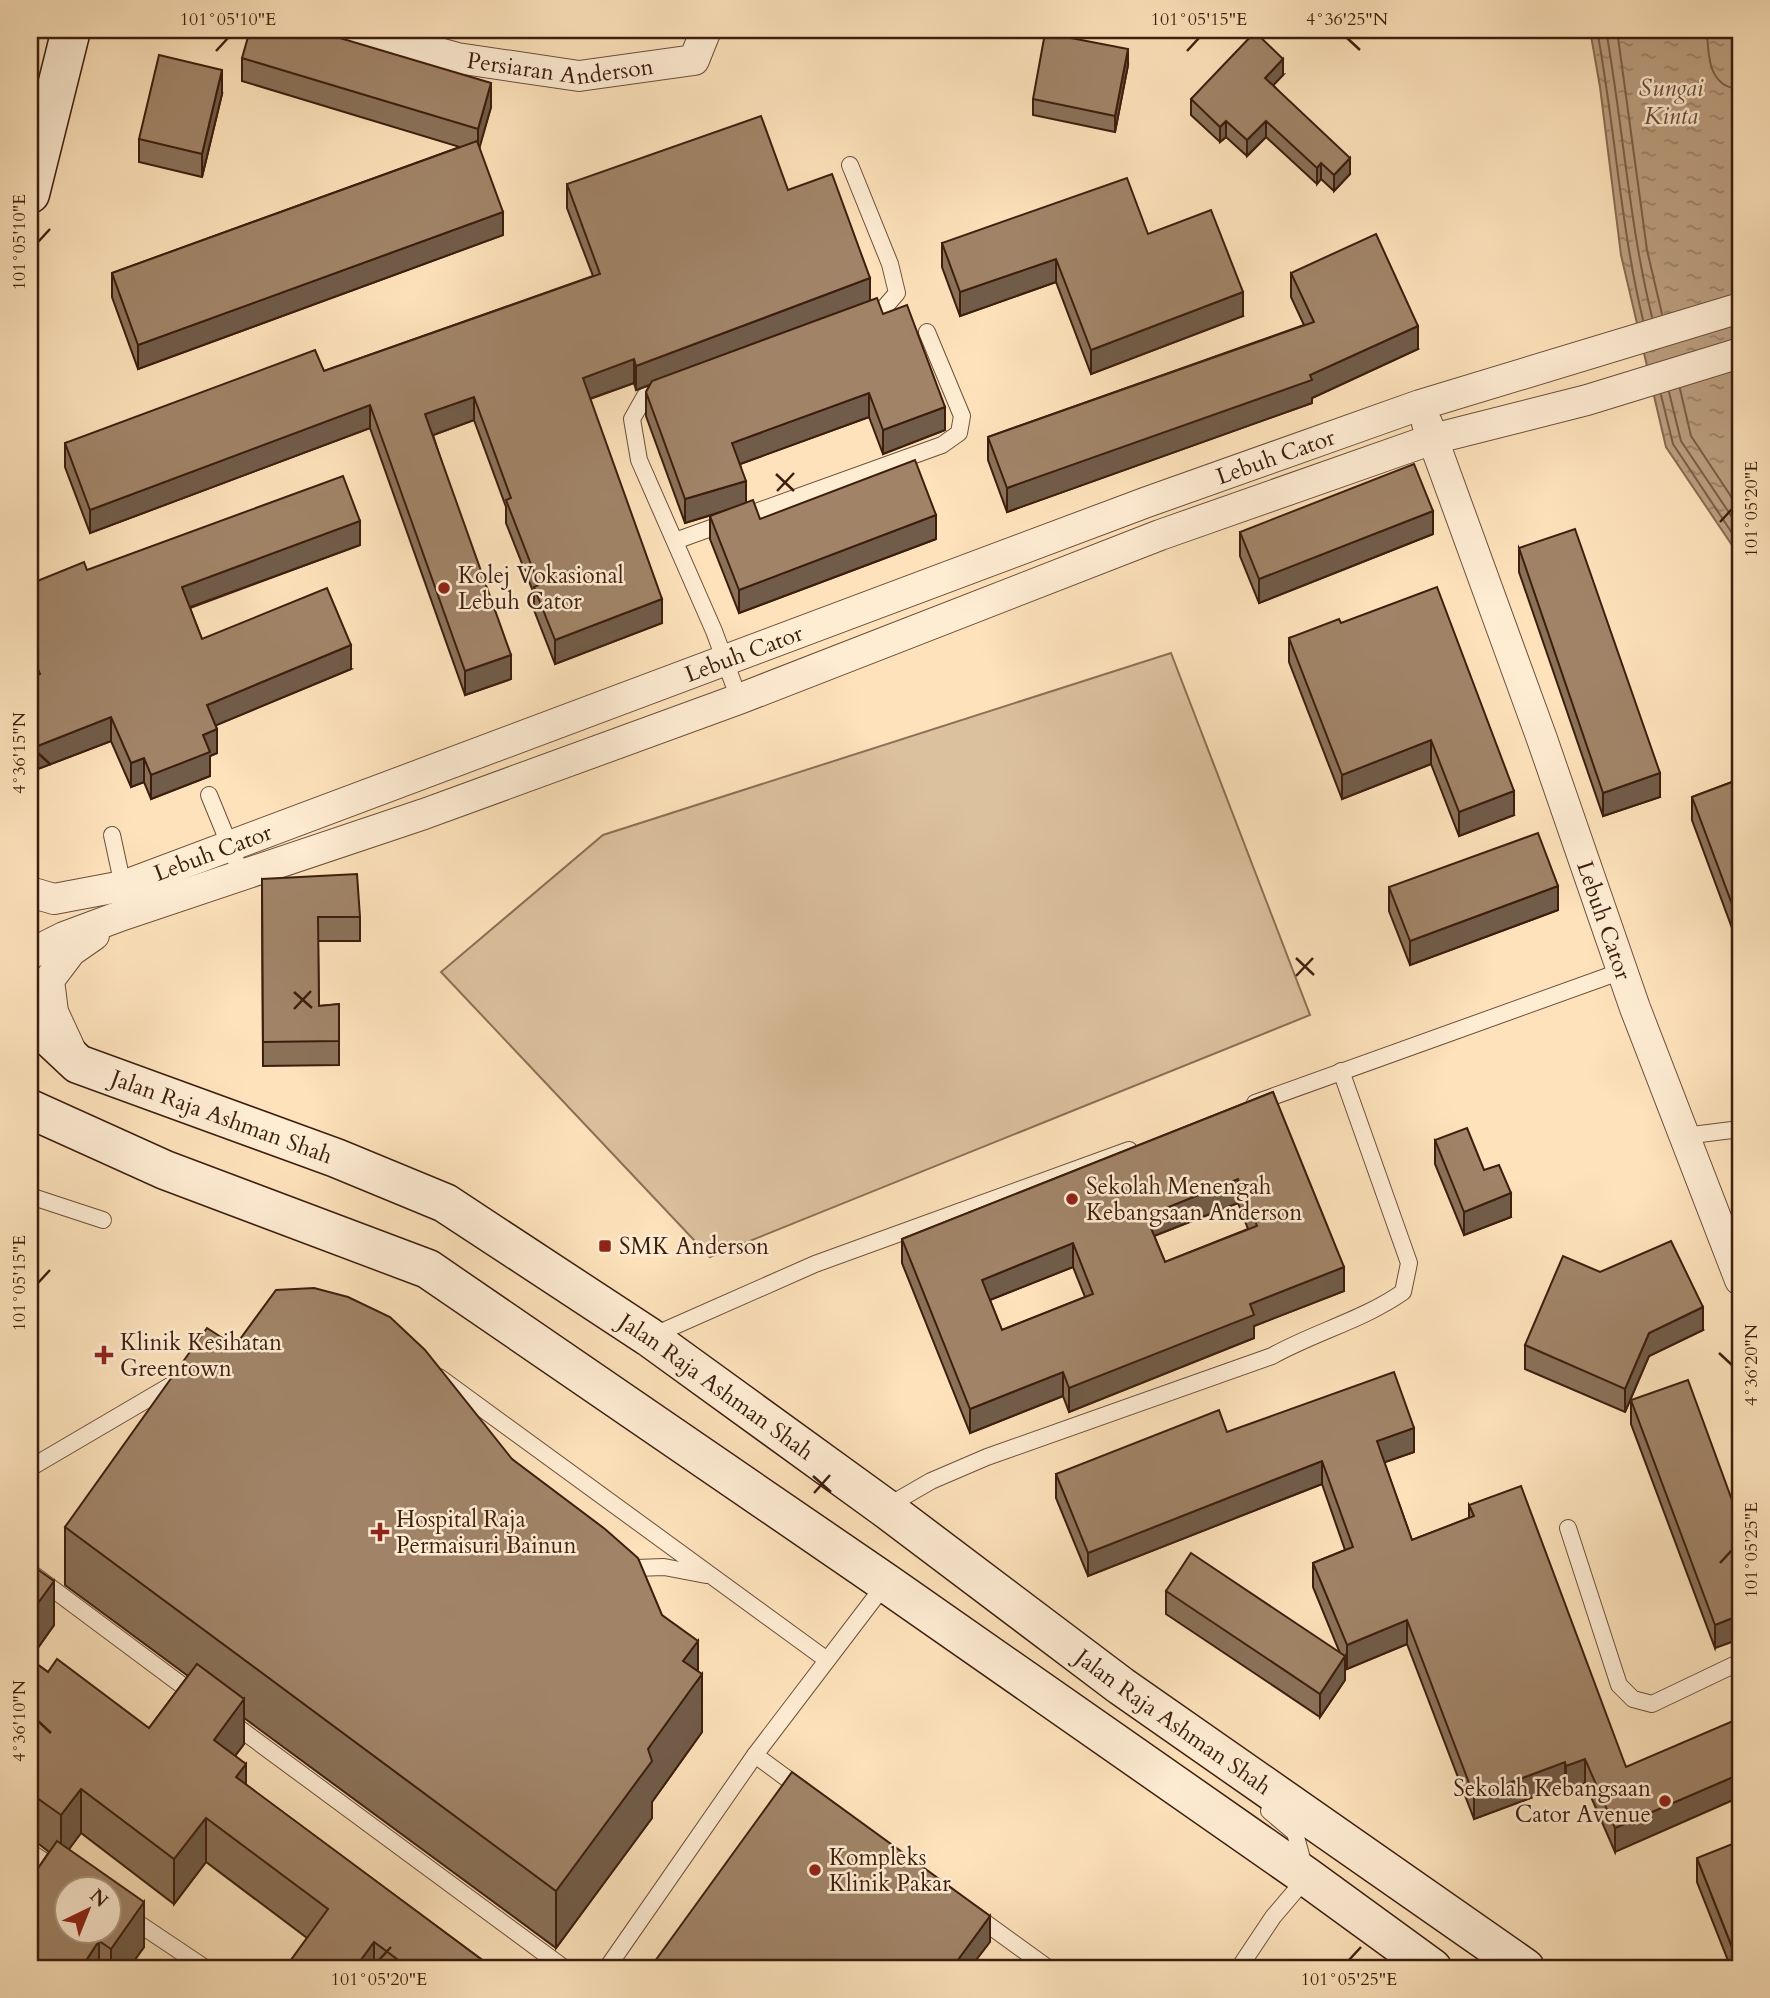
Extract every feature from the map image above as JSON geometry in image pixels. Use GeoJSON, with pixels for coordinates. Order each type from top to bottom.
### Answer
{"type":"FeatureCollection","features":[{"type":"Feature","properties":{"kind":"main road"},"geometry":{"type":"LineString","coordinates":[[30,194],[71,30]]}},
{"type":"Feature","properties":{"kind":"main road","name":"Jalan Raja Ashman Shah"},"geometry":{"type":"LineString","coordinates":[[30,1019],[78,1064],[337,1158],[445,1203],[649,1337],[885,1508],[1121,1686],[1525,1968]]}},
{"type":"Feature","properties":{"kind":"main road"},"geometry":{"type":"LineString","coordinates":[[30,1109],[165,1170],[428,1269],[886,1583],[1307,1877],[1432,1968]]}},
{"type":"Feature","properties":{"kind":"main road"},"geometry":{"type":"LineString","coordinates":[[30,1139],[124,1165],[165,1170]]}},
{"type":"Feature","properties":{"kind":"street","name":"Persiaran Anderson"},"geometry":{"type":"LineString","coordinates":[[355,30],[457,58],[579,76],[694,60],[706,30]]}},
{"type":"Feature","properties":{"kind":"street"},"geometry":{"type":"LineString","coordinates":[[1420,405],[1740,308]]}},
{"type":"Feature","properties":{"kind":"street"},"geometry":{"type":"LineString","coordinates":[[1433,439],[1587,400],[1740,353]]}},
{"type":"Feature","properties":{"kind":"street","name":"Lebuh Cator"},"geometry":{"type":"LineString","coordinates":[[30,954],[64,937],[123,900],[231,847],[1147,502],[1420,405],[1542,739],[1622,971],[1740,1280]]}},
{"type":"Feature","properties":{"kind":"street","name":"Lebuh Cator"},"geometry":{"type":"LineString","coordinates":[[30,892],[54,899],[123,900],[243,877],[739,699],[1160,535],[1433,439]]}},
{"type":"Feature","properties":{"kind":"street"},"geometry":{"type":"LineString","coordinates":[[78,1064],[53,1012],[49,980],[71,951],[123,900]]}},
{"type":"Feature","properties":{"kind":"lane"},"geometry":{"type":"LineString","coordinates":[[846,322],[884,308],[897,293],[890,264],[850,165]]}},
{"type":"Feature","properties":{"kind":"lane"},"geometry":{"type":"LineString","coordinates":[[675,541],[942,444],[960,433],[962,416],[927,332]]}},
{"type":"Feature","properties":{"kind":"lane"},"geometry":{"type":"LineString","coordinates":[[682,382],[645,396],[632,419],[639,460],[739,699]]}},
{"type":"Feature","properties":{"kind":"lane"},"geometry":{"type":"LineString","coordinates":[[209,795],[243,877]]}},
{"type":"Feature","properties":{"kind":"lane"},"geometry":{"type":"LineString","coordinates":[[112,835],[123,900]]}},
{"type":"Feature","properties":{"kind":"lane"},"geometry":{"type":"LineString","coordinates":[[1237,1109],[1622,971]]}},
{"type":"Feature","properties":{"kind":"lane"},"geometry":{"type":"LineString","coordinates":[[885,1508],[931,1481],[987,1457],[1272,1356],[1300,1341],[1379,1309],[1403,1292],[1409,1263],[1341,1071]]}},
{"type":"Feature","properties":{"kind":"lane"},"geometry":{"type":"LineString","coordinates":[[1684,1136],[1740,1129]]}},
{"type":"Feature","properties":{"kind":"lane"},"geometry":{"type":"LineString","coordinates":[[649,1337],[815,1264],[1146,1143]]}},
{"type":"Feature","properties":{"kind":"lane"},"geometry":{"type":"LineString","coordinates":[[30,1196],[103,1220]]}},
{"type":"Feature","properties":{"kind":"lane"},"geometry":{"type":"LineString","coordinates":[[422,1366],[475,1401],[827,1660]]}},
{"type":"Feature","properties":{"kind":"lane"},"geometry":{"type":"LineString","coordinates":[[30,1468],[198,1369]]}},
{"type":"Feature","properties":{"kind":"lane"},"geometry":{"type":"LineString","coordinates":[[475,1401],[478,1427]]}},
{"type":"Feature","properties":{"kind":"lane"},"geometry":{"type":"LineString","coordinates":[[1568,1528],[1619,1685],[1633,1699],[1653,1704],[1740,1662]]}},
{"type":"Feature","properties":{"kind":"lane"},"geometry":{"type":"LineString","coordinates":[[604,1547],[636,1568],[664,1567],[712,1576]]}},
{"type":"Feature","properties":{"kind":"lane"},"geometry":{"type":"LineString","coordinates":[[30,1572],[564,1968]]}},
{"type":"Feature","properties":{"kind":"lane"},"geometry":{"type":"LineString","coordinates":[[607,1968],[755,1755],[886,1583]]}},
{"type":"Feature","properties":{"kind":"lane"},"geometry":{"type":"LineString","coordinates":[[1121,1686],[1295,1833],[1307,1877],[1273,1917],[1239,1968]]}},
{"type":"Feature","properties":{"kind":"lane"},"geometry":{"type":"LineString","coordinates":[[755,1755],[823,1805]]}},
{"type":"Feature","properties":{"kind":"lane"},"geometry":{"type":"LineString","coordinates":[[30,1852],[67,1876]]}},
{"type":"Feature","properties":{"kind":"lane"},"geometry":{"type":"LineString","coordinates":[[958,1903],[1030,1963],[1048,1968]]}},
{"type":"Feature","properties":{"kind":"lane"},"geometry":{"type":"LineString","coordinates":[[122,1912],[205,1968]]}},
{"type":"Feature","properties":{"kind":"shaded area"},"geometry":{"type":"Polygon","coordinates":[[[1171,653],[1310,1015],[710,1257],[441,972],[603,835],[1171,653]]]}},
{"type":"Feature","properties":{"kind":"water","name":"Sungai Kinta"},"geometry":{"type":"Polygon","coordinates":[[[1590,30],[1733,30],[1734,33],[1740,95],[1740,557],[1666,447],[1621,255],[1600,87],[1590,30]]]}},
{"type":"Feature","properties":{"kind":"building"},"geometry":{"type":"Polygon","coordinates":[[[250,30],[313,30],[491,83],[478,129],[242,58],[250,30]]]}},
{"type":"Feature","properties":{"kind":"building"},"geometry":{"type":"Polygon","coordinates":[[[1255,32],[1283,59],[1265,78],[1350,158],[1334,175],[1321,163],[1317,168],[1266,121],[1247,140],[1226,121],[1220,127],[1191,99],[1255,32]]]}},
{"type":"Feature","properties":{"kind":"building"},"geometry":{"type":"Polygon","coordinates":[[[1045,33],[1128,49],[1115,116],[1033,99],[1045,33]]]}},
{"type":"Feature","properties":{"kind":"building"},"geometry":{"type":"Polygon","coordinates":[[[159,55],[222,70],[202,154],[139,139],[159,55]]]}},
{"type":"Feature","properties":{"kind":"building"},"geometry":{"type":"Polygon","coordinates":[[[761,116],[788,190],[832,174],[870,278],[636,366],[634,359],[583,378],[662,599],[555,640],[534,587],[539,585],[506,500],[511,498],[474,397],[425,414],[511,655],[465,671],[370,405],[90,510],[65,443],[315,350],[324,371],[600,274],[567,184],[761,116]]]}},
{"type":"Feature","properties":{"kind":"building"},"geometry":{"type":"Polygon","coordinates":[[[477,141],[503,212],[138,345],[112,273],[477,141]]]}},
{"type":"Feature","properties":{"kind":"building"},"geometry":{"type":"Polygon","coordinates":[[[1127,178],[1148,234],[1211,210],[1243,292],[1091,350],[1056,259],[960,292],[942,243],[1127,178]]]}},
{"type":"Feature","properties":{"kind":"building"},"geometry":{"type":"Polygon","coordinates":[[[1376,234],[1418,326],[1310,375],[1312,380],[1007,488],[988,437],[1314,322],[1291,273],[1376,234]]]}},
{"type":"Feature","properties":{"kind":"building"},"geometry":{"type":"Polygon","coordinates":[[[877,298],[883,314],[907,305],[945,407],[883,430],[869,393],[732,443],[746,481],[685,499],[646,392],[652,381],[877,298]]]}},
{"type":"Feature","properties":{"kind":"building"},"geometry":{"type":"Polygon","coordinates":[[[915,460],[936,515],[739,590],[710,516],[753,500],[760,519],[915,460]]]}},
{"type":"Feature","properties":{"kind":"building"},"geometry":{"type":"Polygon","coordinates":[[[1414,464],[1433,511],[1259,579],[1240,532],[1414,464]]]}},
{"type":"Feature","properties":{"kind":"building"},"geometry":{"type":"Polygon","coordinates":[[[343,476],[360,521],[182,587],[202,639],[327,588],[351,645],[207,705],[217,729],[203,735],[210,752],[151,775],[144,758],[131,763],[111,717],[30,749],[30,678],[40,674],[30,649],[30,584],[84,562],[87,570],[343,476]]]}},
{"type":"Feature","properties":{"kind":"building"},"geometry":{"type":"Polygon","coordinates":[[[1575,529],[1660,773],[1603,793],[1519,548],[1575,529]]]}},
{"type":"Feature","properties":{"kind":"building"},"geometry":{"type":"Polygon","coordinates":[[[1437,587],[1514,791],[1459,812],[1431,740],[1342,775],[1289,638],[1339,619],[1341,623],[1437,587]]]}},
{"type":"Feature","properties":{"kind":"building"},"geometry":{"type":"Polygon","coordinates":[[[1740,779],[1740,902],[1732,904],[1692,797],[1740,779]]]}},
{"type":"Feature","properties":{"kind":"building"},"geometry":{"type":"Polygon","coordinates":[[[1538,833],[1558,886],[1410,941],[1389,887],[1538,833]]]}},
{"type":"Feature","properties":{"kind":"building"},"geometry":{"type":"Polygon","coordinates":[[[357,874],[360,917],[318,917],[319,1006],[339,1004],[339,1041],[263,1042],[262,879],[357,874]]]}},
{"type":"Feature","properties":{"kind":"building"},"geometry":{"type":"Polygon","coordinates":[[[1273,1092],[1344,1267],[1250,1304],[1254,1315],[1069,1388],[1063,1372],[970,1409],[902,1239],[1273,1092]],[[1238,1179],[1146,1216],[1165,1262],[1257,1226],[1238,1179]],[[1073,1243],[982,1280],[1002,1330],[1093,1294],[1073,1243]]]}},
{"type":"Feature","properties":{"kind":"building"},"geometry":{"type":"Polygon","coordinates":[[[1467,1128],[1484,1170],[1499,1165],[1511,1193],[1464,1212],[1435,1140],[1467,1128]]]}},
{"type":"Feature","properties":{"kind":"building"},"geometry":{"type":"Polygon","coordinates":[[[1671,1241],[1703,1307],[1649,1333],[1625,1389],[1525,1345],[1563,1256],[1600,1272],[1671,1241]]]}},
{"type":"Feature","properties":{"kind":"building"},"geometry":{"type":"Polygon","coordinates":[[[314,1288],[348,1297],[390,1317],[425,1350],[512,1459],[605,1529],[638,1558],[662,1615],[698,1641],[683,1661],[702,1674],[648,1749],[652,1761],[556,1891],[65,1527],[207,1328],[235,1346],[276,1290],[314,1288]]]}},
{"type":"Feature","properties":{"kind":"building"},"geometry":{"type":"Polygon","coordinates":[[[1394,1372],[1414,1428],[1377,1441],[1412,1540],[1474,1516],[1469,1505],[1521,1486],[1626,1767],[1740,1718],[1740,1774],[1615,1828],[1585,1759],[1566,1766],[1565,1762],[1474,1796],[1407,1620],[1347,1645],[1313,1563],[1353,1547],[1322,1461],[1088,1553],[1056,1474],[1219,1410],[1227,1432],[1394,1372]]]}},
{"type":"Feature","properties":{"kind":"building"},"geometry":{"type":"Polygon","coordinates":[[[1688,1380],[1740,1522],[1740,1615],[1715,1625],[1631,1400],[1688,1380]]]}},
{"type":"Feature","properties":{"kind":"building"},"geometry":{"type":"Polygon","coordinates":[[[1191,1553],[1345,1656],[1320,1694],[1166,1591],[1191,1553]]]}},
{"type":"Feature","properties":{"kind":"building"},"geometry":{"type":"Polygon","coordinates":[[[30,1564],[54,1581],[30,1614],[30,1564]]]}},
{"type":"Feature","properties":{"kind":"building"},"geometry":{"type":"Polygon","coordinates":[[[30,1659],[48,1672],[57,1659],[149,1728],[197,1664],[244,1699],[214,1740],[246,1764],[236,1777],[493,1968],[409,1968],[374,1942],[355,1968],[302,1968],[291,1960],[328,1909],[206,1818],[174,1859],[81,1789],[61,1815],[30,1793],[30,1659]]]}},
{"type":"Feature","properties":{"kind":"building","name":"Kompleks Klinik Pakar"},"geometry":{"type":"Polygon","coordinates":[[[792,1772],[990,1916],[952,1968],[650,1968],[792,1772]]]}},
{"type":"Feature","properties":{"kind":"building"},"geometry":{"type":"Polygon","coordinates":[[[57,1841],[107,1876],[52,1876],[52,1946],[96,1946],[81,1968],[30,1968],[30,1902],[34,1895],[30,1892],[30,1880],[57,1841]]]}},
{"type":"Feature","properties":{"kind":"building"},"geometry":{"type":"Polygon","coordinates":[[[1740,1841],[1740,1967],[1697,1858],[1740,1841]]]}},
{"type":"Feature","properties":{"kind":"building"},"geometry":{"type":"Polygon","coordinates":[[[122,1887],[144,1902],[122,1933],[122,1887]]]}},
{"type":"Feature","properties":{"kind":"place","name":"Kolej Vokasional Lebuh Cator"},"geometry":{"type":"Point","coordinates":[444,588]}},
{"type":"Feature","properties":{"kind":"place","name":"Sekolah Menengah Kebangsaan Anderson"},"geometry":{"type":"Point","coordinates":[1072,1199]}},
{"type":"Feature","properties":{"kind":"place","name":"SMK Anderson"},"geometry":{"type":"Point","coordinates":[605,1246]}},
{"type":"Feature","properties":{"kind":"place","name":"Klinik Kesihatan Greentown"},"geometry":{"type":"Point","coordinates":[104,1355]}},
{"type":"Feature","properties":{"kind":"place","name":"Hospital Raja Permaisuri Bainun"},"geometry":{"type":"Point","coordinates":[380,1532]}},
{"type":"Feature","properties":{"kind":"place","name":"Sekolah Kebangsaan Cator Avenue"},"geometry":{"type":"Point","coordinates":[1665,1801]}},
{"type":"Feature","properties":{"kind":"place","name":"Kompleks Klinik Pakar"},"geometry":{"type":"Point","coordinates":[815,1870]}}]}
